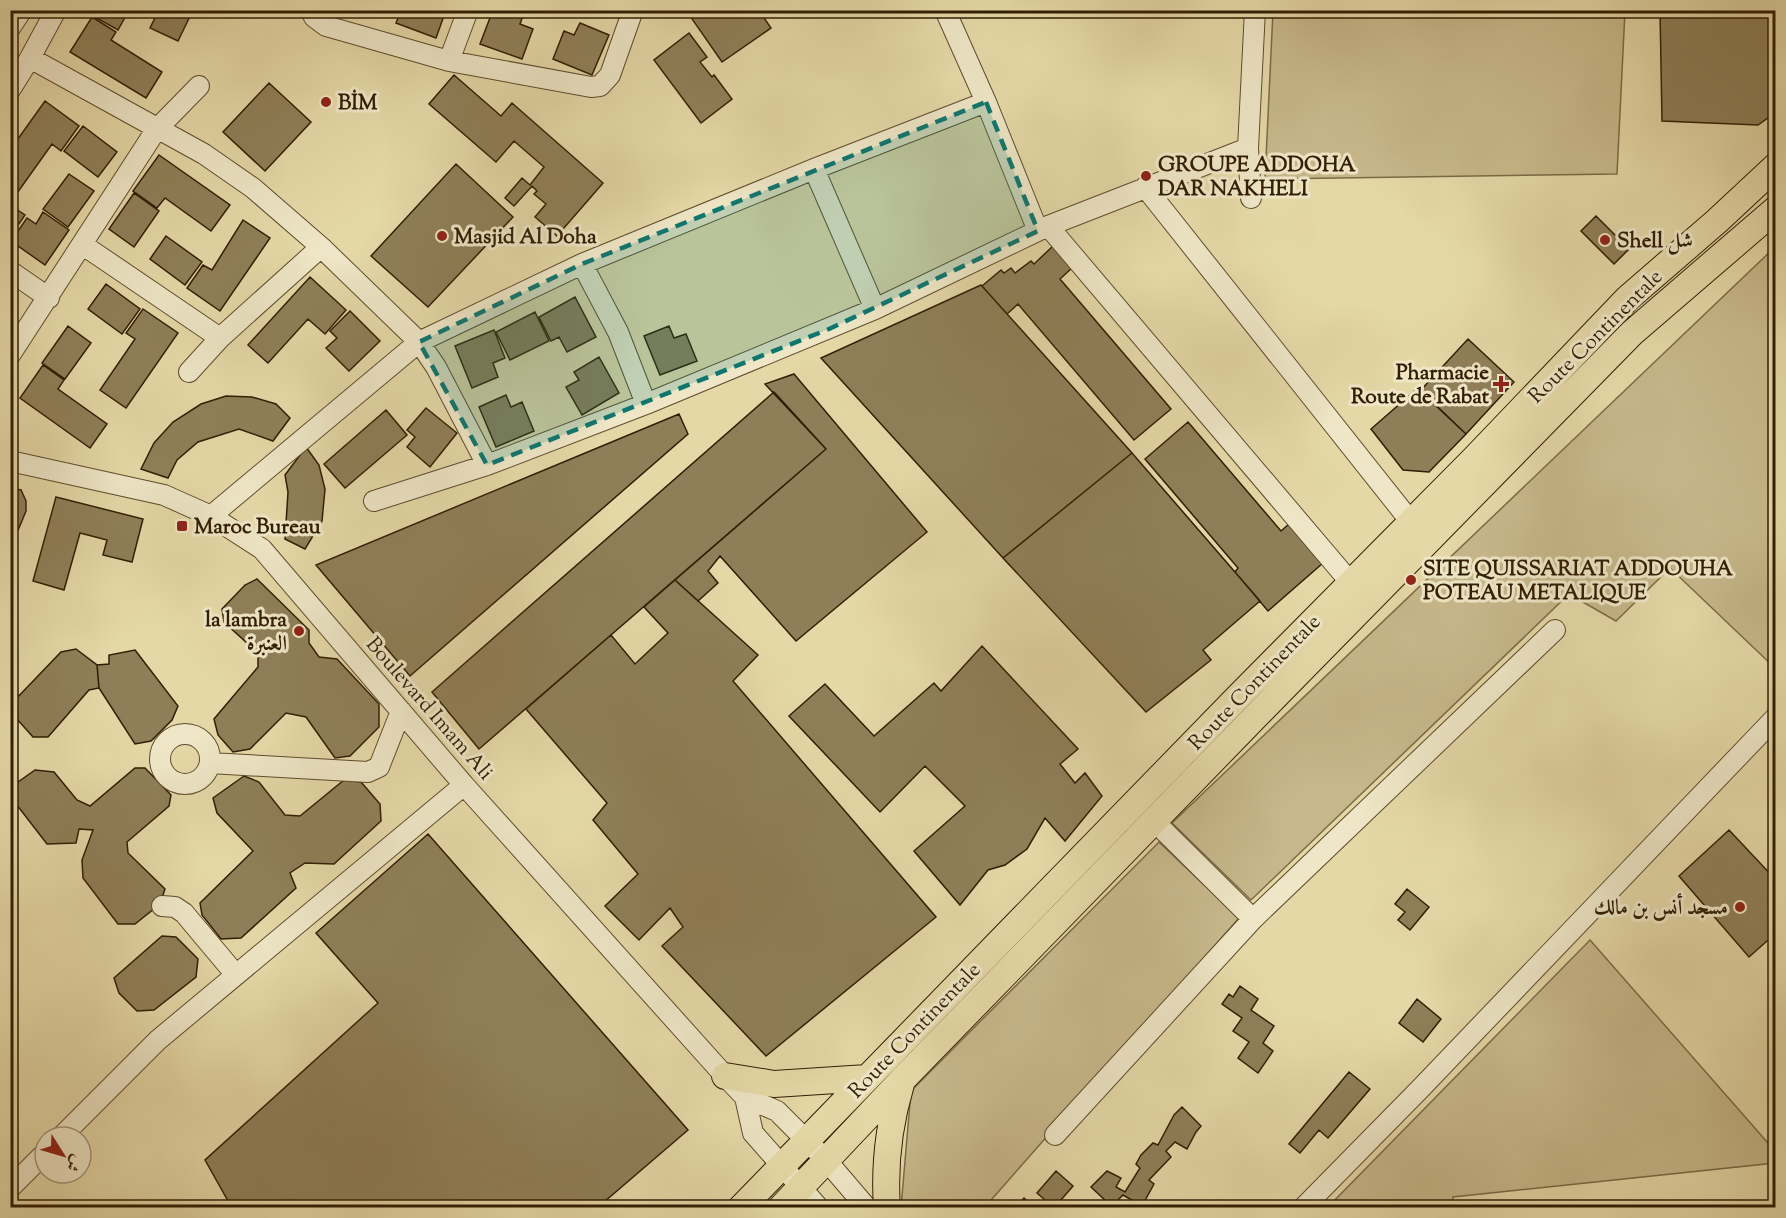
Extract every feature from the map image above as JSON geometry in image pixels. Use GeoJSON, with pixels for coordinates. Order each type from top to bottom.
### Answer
{"type":"FeatureCollection","features":[{"type":"Feature","properties":{"kind":"main road","name":"Route Continentale"},"geometry":{"type":"LineString","coordinates":[[741,1208],[1628,297],[1717,221],[1776,165]]}},
{"type":"Feature","properties":{"kind":"main road","name":"Route Continentale"},"geometry":{"type":"LineString","coordinates":[[781,1208],[903,1079],[1632,333],[1775,210]]}},
{"type":"Feature","properties":{"kind":"main road"},"geometry":{"type":"LineString","coordinates":[[725,1076],[774,1084],[867,1078]]}},
{"type":"Feature","properties":{"kind":"main road"},"geometry":{"type":"LineString","coordinates":[[887,1208],[888,1142],[894,1107],[903,1079]]}},
{"type":"Feature","properties":{"kind":"street"},"geometry":{"type":"LineString","coordinates":[[10,28],[22,10]]}},
{"type":"Feature","properties":{"kind":"street"},"geometry":{"type":"LineString","coordinates":[[10,90],[56,10]]}},
{"type":"Feature","properties":{"kind":"street"},"geometry":{"type":"LineString","coordinates":[[310,10],[314,17],[326,26],[449,61],[585,87],[603,84],[610,75],[633,10]]}},
{"type":"Feature","properties":{"kind":"street"},"geometry":{"type":"LineString","coordinates":[[449,61],[468,10]]}},
{"type":"Feature","properties":{"kind":"street"},"geometry":{"type":"LineString","coordinates":[[945,10],[1043,229],[1351,583]]}},
{"type":"Feature","properties":{"kind":"street"},"geometry":{"type":"LineString","coordinates":[[1251,198],[1248,148],[1255,10]]}},
{"type":"Feature","properties":{"kind":"street"},"geometry":{"type":"LineString","coordinates":[[30,58],[156,130],[204,154],[253,188],[321,248],[420,342],[436,367],[487,465]]}},
{"type":"Feature","properties":{"kind":"street"},"geometry":{"type":"LineString","coordinates":[[10,356],[156,130],[199,86]]}},
{"type":"Feature","properties":{"kind":"street"},"geometry":{"type":"LineString","coordinates":[[211,516],[420,342],[582,264],[814,169],[986,102]]}},
{"type":"Feature","properties":{"kind":"street"},"geometry":{"type":"LineString","coordinates":[[374,501],[487,465],[646,404],[875,309],[1043,229],[1248,148]]}},
{"type":"Feature","properties":{"kind":"street"},"geometry":{"type":"LineString","coordinates":[[814,169],[875,309]]}},
{"type":"Feature","properties":{"kind":"street"},"geometry":{"type":"LineString","coordinates":[[1145,187],[1411,522]]}},
{"type":"Feature","properties":{"kind":"street"},"geometry":{"type":"LineString","coordinates":[[83,245],[220,338]]}},
{"type":"Feature","properties":{"kind":"street"},"geometry":{"type":"LineString","coordinates":[[189,372],[220,338],[321,248]]}},
{"type":"Feature","properties":{"kind":"street"},"geometry":{"type":"LineString","coordinates":[[582,264],[618,333],[646,404]]}},
{"type":"Feature","properties":{"kind":"street"},"geometry":{"type":"LineString","coordinates":[[10,272],[49,298]]}},
{"type":"Feature","properties":{"kind":"street","name":"Boulevard Imam Ali"},"geometry":{"type":"LineString","coordinates":[[10,461],[164,495],[211,516],[262,549],[464,785],[745,1097]]}},
{"type":"Feature","properties":{"kind":"street"},"geometry":{"type":"LineString","coordinates":[[1055,1135],[1253,919],[1555,630]]}},
{"type":"Feature","properties":{"kind":"street"},"geometry":{"type":"LineString","coordinates":[[210,763],[368,772],[379,767],[401,711]]}},
{"type":"Feature","properties":{"kind":"street"},"geometry":{"type":"LineString","coordinates":[[1303,1208],[1776,717]]}},
{"type":"Feature","properties":{"kind":"street"},"geometry":{"type":"LineString","coordinates":[[73,1125],[158,1040],[464,785]]}},
{"type":"Feature","properties":{"kind":"street"},"geometry":{"type":"LineString","coordinates":[[1154,821],[1253,919]]}},
{"type":"Feature","properties":{"kind":"street"},"geometry":{"type":"LineString","coordinates":[[162,906],[175,907],[184,913],[236,975]]}},
{"type":"Feature","properties":{"kind":"street"},"geometry":{"type":"LineString","coordinates":[[745,1097],[777,1111],[807,1139],[867,1208]]}},
{"type":"Feature","properties":{"kind":"street"},"geometry":{"type":"LineString","coordinates":[[745,1097],[753,1133],[819,1208]]}},
{"type":"Feature","properties":{"kind":"street"},"geometry":{"type":"LineString","coordinates":[[10,1188],[33,1165]]}},
{"type":"Feature","properties":{"kind":"highlighted area"},"geometry":{"type":"Polygon","coordinates":[[[986,102],[1038,231],[829,329],[487,465],[419,342],[582,264],[986,102]]]}},
{"type":"Feature","properties":{"kind":"shaded area"},"geometry":{"type":"Polygon","coordinates":[[[1273,11],[1625,11],[1617,174],[1265,179],[1273,11]]]}},
{"type":"Feature","properties":{"kind":"shaded area"},"geometry":{"type":"Polygon","coordinates":[[[1775,247],[1775,668],[1670,568],[1616,621],[1569,594],[1251,900],[1172,823],[1775,247]]]}},
{"type":"Feature","properties":{"kind":"shaded area"},"geometry":{"type":"Polygon","coordinates":[[[1159,842],[1239,918],[985,1207],[901,1208],[911,1091],[1159,842]]]}},
{"type":"Feature","properties":{"kind":"shaded area"},"geometry":{"type":"Polygon","coordinates":[[[1590,940],[1775,1151],[1775,1163],[1453,1197],[1453,1207],[1328,1207],[1590,940]]]}},
{"type":"Feature","properties":{"kind":"building"},"geometry":{"type":"Polygon","coordinates":[[[96,10],[129,10],[118,30],[93,16],[96,10]]]}},
{"type":"Feature","properties":{"kind":"building"},"geometry":{"type":"Polygon","coordinates":[[[159,10],[193,10],[178,41],[150,28],[159,10]]]}},
{"type":"Feature","properties":{"kind":"building"},"geometry":{"type":"Polygon","coordinates":[[[401,10],[446,10],[436,38],[396,23],[401,10]]]}},
{"type":"Feature","properties":{"kind":"building"},"geometry":{"type":"Polygon","coordinates":[[[493,10],[525,10],[520,24],[533,29],[522,59],[480,44],[493,10]]]}},
{"type":"Feature","properties":{"kind":"building"},"geometry":{"type":"Polygon","coordinates":[[[697,10],[769,10],[762,15],[771,28],[722,62],[690,16],[697,10]]]}},
{"type":"Feature","properties":{"kind":"building"},"geometry":{"type":"Polygon","coordinates":[[[1660,10],[1776,10],[1776,112],[1758,125],[1662,121],[1660,10]]]}},
{"type":"Feature","properties":{"kind":"building"},"geometry":{"type":"Polygon","coordinates":[[[92,17],[116,32],[111,40],[162,72],[146,98],[70,52],[92,17]]]}},
{"type":"Feature","properties":{"kind":"building"},"geometry":{"type":"Polygon","coordinates":[[[580,23],[609,35],[592,75],[553,59],[564,31],[574,35],[580,23]]]}},
{"type":"Feature","properties":{"kind":"building"},"geometry":{"type":"Polygon","coordinates":[[[689,33],[707,57],[700,62],[712,77],[714,75],[732,99],[701,123],[654,60],[689,33]]]}},
{"type":"Feature","properties":{"kind":"building"},"geometry":{"type":"Polygon","coordinates":[[[454,75],[501,116],[512,103],[603,183],[557,236],[535,217],[546,204],[534,194],[537,191],[532,186],[514,206],[505,198],[522,178],[530,185],[544,167],[514,141],[496,162],[429,104],[454,75]]]}},
{"type":"Feature","properties":{"kind":"building"},"geometry":{"type":"Polygon","coordinates":[[[269,83],[311,122],[265,171],[223,132],[269,83]]]}},
{"type":"Feature","properties":{"kind":"building"},"geometry":{"type":"Polygon","coordinates":[[[45,101],[79,126],[61,151],[52,144],[15,196],[10,193],[10,150],[45,101]]]}},
{"type":"Feature","properties":{"kind":"building"},"geometry":{"type":"Polygon","coordinates":[[[83,126],[117,152],[98,177],[64,151],[83,126]]]}},
{"type":"Feature","properties":{"kind":"building"},"geometry":{"type":"Polygon","coordinates":[[[159,155],[230,205],[211,231],[165,198],[157,208],[133,191],[159,155]]]}},
{"type":"Feature","properties":{"kind":"building","name":"Masjid Al Doha"},"geometry":{"type":"Polygon","coordinates":[[[456,164],[513,217],[428,307],[371,256],[456,164]]]}},
{"type":"Feature","properties":{"kind":"building"},"geometry":{"type":"Polygon","coordinates":[[[69,174],[94,191],[68,227],[43,209],[69,174]]]}},
{"type":"Feature","properties":{"kind":"building"},"geometry":{"type":"Polygon","coordinates":[[[134,193],[159,211],[134,247],[109,229],[134,193]]]}},
{"type":"Feature","properties":{"kind":"building"},"geometry":{"type":"Polygon","coordinates":[[[10,205],[25,215],[10,237],[10,205]]]}},
{"type":"Feature","properties":{"kind":"building"},"geometry":{"type":"Polygon","coordinates":[[[43,212],[69,230],[45,265],[11,241],[27,218],[36,224],[43,212]]]}},
{"type":"Feature","properties":{"kind":"building","name":"Shell شل"},"geometry":{"type":"Polygon","coordinates":[[[1596,216],[1629,249],[1614,264],[1581,231],[1596,216]]]}},
{"type":"Feature","properties":{"kind":"building"},"geometry":{"type":"Polygon","coordinates":[[[243,220],[270,238],[220,311],[187,288],[203,265],[212,270],[243,220]]]}},
{"type":"Feature","properties":{"kind":"building"},"geometry":{"type":"Polygon","coordinates":[[[166,236],[202,262],[185,285],[150,259],[166,236]]]}},
{"type":"Feature","properties":{"kind":"building"},"geometry":{"type":"Polygon","coordinates":[[[1054,245],[1073,267],[1060,279],[1171,409],[1134,440],[1018,304],[1007,314],[982,286],[1001,270],[1004,273],[1011,268],[1015,273],[1031,261],[1034,264],[1054,245]]]}},
{"type":"Feature","properties":{"kind":"building"},"geometry":{"type":"Polygon","coordinates":[[[310,277],[346,310],[325,334],[308,319],[268,363],[248,345],[310,277]]]}},
{"type":"Feature","properties":{"kind":"building"},"geometry":{"type":"Polygon","coordinates":[[[106,284],[140,309],[122,334],[88,309],[106,284]]]}},
{"type":"Feature","properties":{"kind":"building"},"geometry":{"type":"Polygon","coordinates":[[[981,285],[1132,453],[1003,558],[821,358],[981,285]]]}},
{"type":"Feature","properties":{"kind":"building"},"geometry":{"type":"Polygon","coordinates":[[[575,297],[596,337],[567,352],[559,337],[551,341],[539,317],[575,297]]]}},
{"type":"Feature","properties":{"kind":"building"},"geometry":{"type":"Polygon","coordinates":[[[143,309],[178,333],[126,408],[100,390],[135,339],[126,333],[143,309]]]}},
{"type":"Feature","properties":{"kind":"building"},"geometry":{"type":"Polygon","coordinates":[[[350,311],[380,341],[349,371],[326,348],[337,338],[330,331],[350,311]]]}},
{"type":"Feature","properties":{"kind":"building"},"geometry":{"type":"Polygon","coordinates":[[[535,312],[549,341],[510,360],[496,332],[535,312]]]}},
{"type":"Feature","properties":{"kind":"building"},"geometry":{"type":"Polygon","coordinates":[[[68,326],[91,343],[65,379],[42,363],[68,326]]]}},
{"type":"Feature","properties":{"kind":"building"},"geometry":{"type":"Polygon","coordinates":[[[669,326],[674,338],[686,334],[697,361],[660,375],[644,336],[669,326]]]}},
{"type":"Feature","properties":{"kind":"building"},"geometry":{"type":"Polygon","coordinates":[[[494,330],[505,358],[493,363],[498,377],[472,388],[455,346],[494,330]]]}},
{"type":"Feature","properties":{"kind":"building"},"geometry":{"type":"Polygon","coordinates":[[[1468,339],[1514,382],[1466,434],[1420,391],[1468,339]]]}},
{"type":"Feature","properties":{"kind":"building"},"geometry":{"type":"Polygon","coordinates":[[[599,357],[619,393],[582,415],[566,387],[579,380],[574,372],[599,357]]]}},
{"type":"Feature","properties":{"kind":"building"},"geometry":{"type":"Polygon","coordinates":[[[43,365],[64,380],[58,389],[107,424],[90,448],[20,398],[43,365]]]}},
{"type":"Feature","properties":{"kind":"building"},"geometry":{"type":"Polygon","coordinates":[[[794,374],[927,532],[796,641],[720,556],[708,571],[718,583],[698,601],[675,580],[826,449],[765,384],[794,374]]]}},
{"type":"Feature","properties":{"kind":"building"},"geometry":{"type":"Polygon","coordinates":[[[1418,388],[1466,434],[1429,472],[1403,470],[1371,429],[1418,388]]]}},
{"type":"Feature","properties":{"kind":"building"},"geometry":{"type":"Polygon","coordinates":[[[774,392],[826,449],[479,749],[432,692],[774,392]]]}},
{"type":"Feature","properties":{"kind":"building"},"geometry":{"type":"Polygon","coordinates":[[[506,395],[511,407],[522,402],[534,431],[496,447],[479,407],[506,395]]]}},
{"type":"Feature","properties":{"kind":"building"},"geometry":{"type":"Polygon","coordinates":[[[226,396],[252,397],[276,404],[290,418],[273,441],[239,429],[198,442],[177,460],[168,478],[141,469],[154,443],[173,422],[201,404],[226,396]]]}},
{"type":"Feature","properties":{"kind":"building"},"geometry":{"type":"Polygon","coordinates":[[[426,408],[457,433],[430,467],[407,447],[415,437],[407,430],[426,408]]]}},
{"type":"Feature","properties":{"kind":"building"},"geometry":{"type":"Polygon","coordinates":[[[386,410],[407,435],[345,488],[324,464],[386,410]]]}},
{"type":"Feature","properties":{"kind":"building"},"geometry":{"type":"Polygon","coordinates":[[[679,414],[688,434],[410,676],[316,565],[679,414]]]}},
{"type":"Feature","properties":{"kind":"building"},"geometry":{"type":"Polygon","coordinates":[[[1188,422],[1281,531],[1289,524],[1323,563],[1268,611],[1235,572],[1238,568],[1145,459],[1188,422]]]}},
{"type":"Feature","properties":{"kind":"building"},"geometry":{"type":"Polygon","coordinates":[[[306,447],[319,465],[325,489],[322,521],[305,549],[285,539],[288,492],[285,475],[306,447]]]}},
{"type":"Feature","properties":{"kind":"building"},"geometry":{"type":"Polygon","coordinates":[[[1132,453],[1260,601],[1203,650],[1211,660],[1146,712],[1003,558],[1132,453]]]}},
{"type":"Feature","properties":{"kind":"building"},"geometry":{"type":"Polygon","coordinates":[[[10,488],[21,490],[26,501],[26,511],[16,535],[10,533],[10,488]]]}},
{"type":"Feature","properties":{"kind":"building"},"geometry":{"type":"Polygon","coordinates":[[[56,497],[143,519],[132,562],[103,555],[107,540],[80,533],[64,590],[33,581],[56,497]]]}},
{"type":"Feature","properties":{"kind":"building"},"geometry":{"type":"Polygon","coordinates":[[[257,579],[309,630],[309,643],[319,657],[337,659],[379,704],[379,727],[350,756],[335,758],[306,717],[286,713],[250,749],[233,752],[218,735],[214,719],[258,667],[258,653],[224,622],[222,609],[245,585],[257,579]]]}},
{"type":"Feature","properties":{"kind":"building"},"geometry":{"type":"Polygon","coordinates":[[[675,580],[758,655],[733,681],[936,917],[766,1056],[662,946],[683,927],[670,908],[639,940],[605,906],[638,874],[593,820],[607,803],[526,709],[611,635],[635,664],[668,633],[644,607],[675,580]]]}},
{"type":"Feature","properties":{"kind":"building"},"geometry":{"type":"Polygon","coordinates":[[[982,646],[1078,749],[1060,764],[1075,783],[1085,773],[1102,796],[1065,841],[1045,818],[1027,849],[1005,865],[988,870],[960,905],[914,851],[965,806],[925,766],[880,812],[789,716],[825,684],[874,736],[934,683],[941,691],[982,646]]]}},
{"type":"Feature","properties":{"kind":"building"},"geometry":{"type":"Polygon","coordinates":[[[76,649],[97,665],[99,688],[89,690],[48,737],[33,737],[16,718],[14,701],[61,652],[76,649]]]}},
{"type":"Feature","properties":{"kind":"building"},"geometry":{"type":"Polygon","coordinates":[[[135,650],[178,706],[172,720],[151,741],[135,744],[99,688],[97,665],[109,664],[109,655],[135,650]]]}},
{"type":"Feature","properties":{"kind":"building"},"geometry":{"type":"Polygon","coordinates":[[[135,768],[145,768],[171,795],[169,806],[127,842],[128,853],[165,889],[160,904],[135,924],[118,924],[83,878],[82,860],[93,830],[79,829],[76,843],[47,844],[13,800],[11,787],[35,770],[54,772],[77,800],[90,806],[135,768]]]}},
{"type":"Feature","properties":{"kind":"building"},"geometry":{"type":"Polygon","coordinates":[[[244,776],[259,782],[285,815],[300,816],[344,780],[361,782],[380,804],[381,821],[334,864],[305,863],[290,873],[296,888],[241,938],[221,939],[202,915],[200,903],[253,851],[217,813],[213,798],[244,776]]]}},
{"type":"Feature","properties":{"kind":"building","name":"مسجد أنس بن مالك"},"geometry":{"type":"Polygon","coordinates":[[[1729,830],[1776,880],[1776,933],[1749,957],[1679,876],[1729,830]]]}},
{"type":"Feature","properties":{"kind":"building"},"geometry":{"type":"Polygon","coordinates":[[[428,834],[688,1130],[597,1208],[232,1208],[205,1160],[378,1003],[316,933],[428,834]]]}},
{"type":"Feature","properties":{"kind":"building"},"geometry":{"type":"Polygon","coordinates":[[[1407,889],[1429,907],[1410,930],[1398,920],[1405,912],[1395,904],[1407,889]]]}},
{"type":"Feature","properties":{"kind":"building"},"geometry":{"type":"Polygon","coordinates":[[[162,936],[176,937],[198,959],[196,977],[154,1010],[137,1011],[119,993],[114,978],[162,936]]]}},
{"type":"Feature","properties":{"kind":"building"},"geometry":{"type":"Polygon","coordinates":[[[1240,986],[1258,999],[1251,1010],[1274,1026],[1263,1043],[1273,1051],[1258,1073],[1238,1058],[1249,1042],[1233,1031],[1242,1018],[1222,1004],[1229,994],[1233,997],[1240,986]]]}},
{"type":"Feature","properties":{"kind":"building"},"geometry":{"type":"Polygon","coordinates":[[[1417,999],[1441,1019],[1423,1042],[1399,1023],[1417,999]]]}},
{"type":"Feature","properties":{"kind":"building"},"geometry":{"type":"Polygon","coordinates":[[[1349,1072],[1370,1089],[1328,1138],[1319,1130],[1300,1153],[1289,1144],[1349,1072]]]}},
{"type":"Feature","properties":{"kind":"building"},"geometry":{"type":"Polygon","coordinates":[[[1182,1107],[1201,1126],[1187,1149],[1175,1142],[1166,1151],[1171,1157],[1149,1180],[1154,1184],[1142,1206],[1123,1195],[1112,1206],[1109,1204],[1091,1187],[1107,1171],[1121,1178],[1116,1187],[1125,1192],[1140,1168],[1136,1164],[1141,1155],[1153,1143],[1158,1145],[1174,1115],[1182,1107]]]}},
{"type":"Feature","properties":{"kind":"building"},"geometry":{"type":"Polygon","coordinates":[[[1056,1171],[1073,1186],[1054,1208],[1037,1193],[1056,1171]]]}},
{"type":"Feature","properties":{"kind":"building"},"geometry":{"type":"Polygon","coordinates":[[[1024,1198],[1035,1208],[1015,1208],[1024,1198]]]}},
{"type":"Feature","properties":{"kind":"place","name":"BİM"},"geometry":{"type":"Point","coordinates":[326,102]}},
{"type":"Feature","properties":{"kind":"place","name":"GROUPE ADDOHA DAR NAKHELI"},"geometry":{"type":"Point","coordinates":[1146,176]}},
{"type":"Feature","properties":{"kind":"place","name":"Masjid Al Doha"},"geometry":{"type":"Point","coordinates":[442,236]}},
{"type":"Feature","properties":{"kind":"place","name":"Shell شل"},"geometry":{"type":"Point","coordinates":[1605,240]}},
{"type":"Feature","properties":{"kind":"place","name":"Pharmacie Route de Rabat"},"geometry":{"type":"Point","coordinates":[1501,384]}},
{"type":"Feature","properties":{"kind":"place","name":"Maroc Bureau"},"geometry":{"type":"Point","coordinates":[182,526]}},
{"type":"Feature","properties":{"kind":"place","name":"SITE QUISSARIAT ADDOUHA POTEAU METALIQUE"},"geometry":{"type":"Point","coordinates":[1411,580]}},
{"type":"Feature","properties":{"kind":"place","name":"la lambra العنبرة"},"geometry":{"type":"Point","coordinates":[299,631]}},
{"type":"Feature","properties":{"kind":"place","name":"مسجد أنس بن مالك"},"geometry":{"type":"Point","coordinates":[1740,907]}}]}
